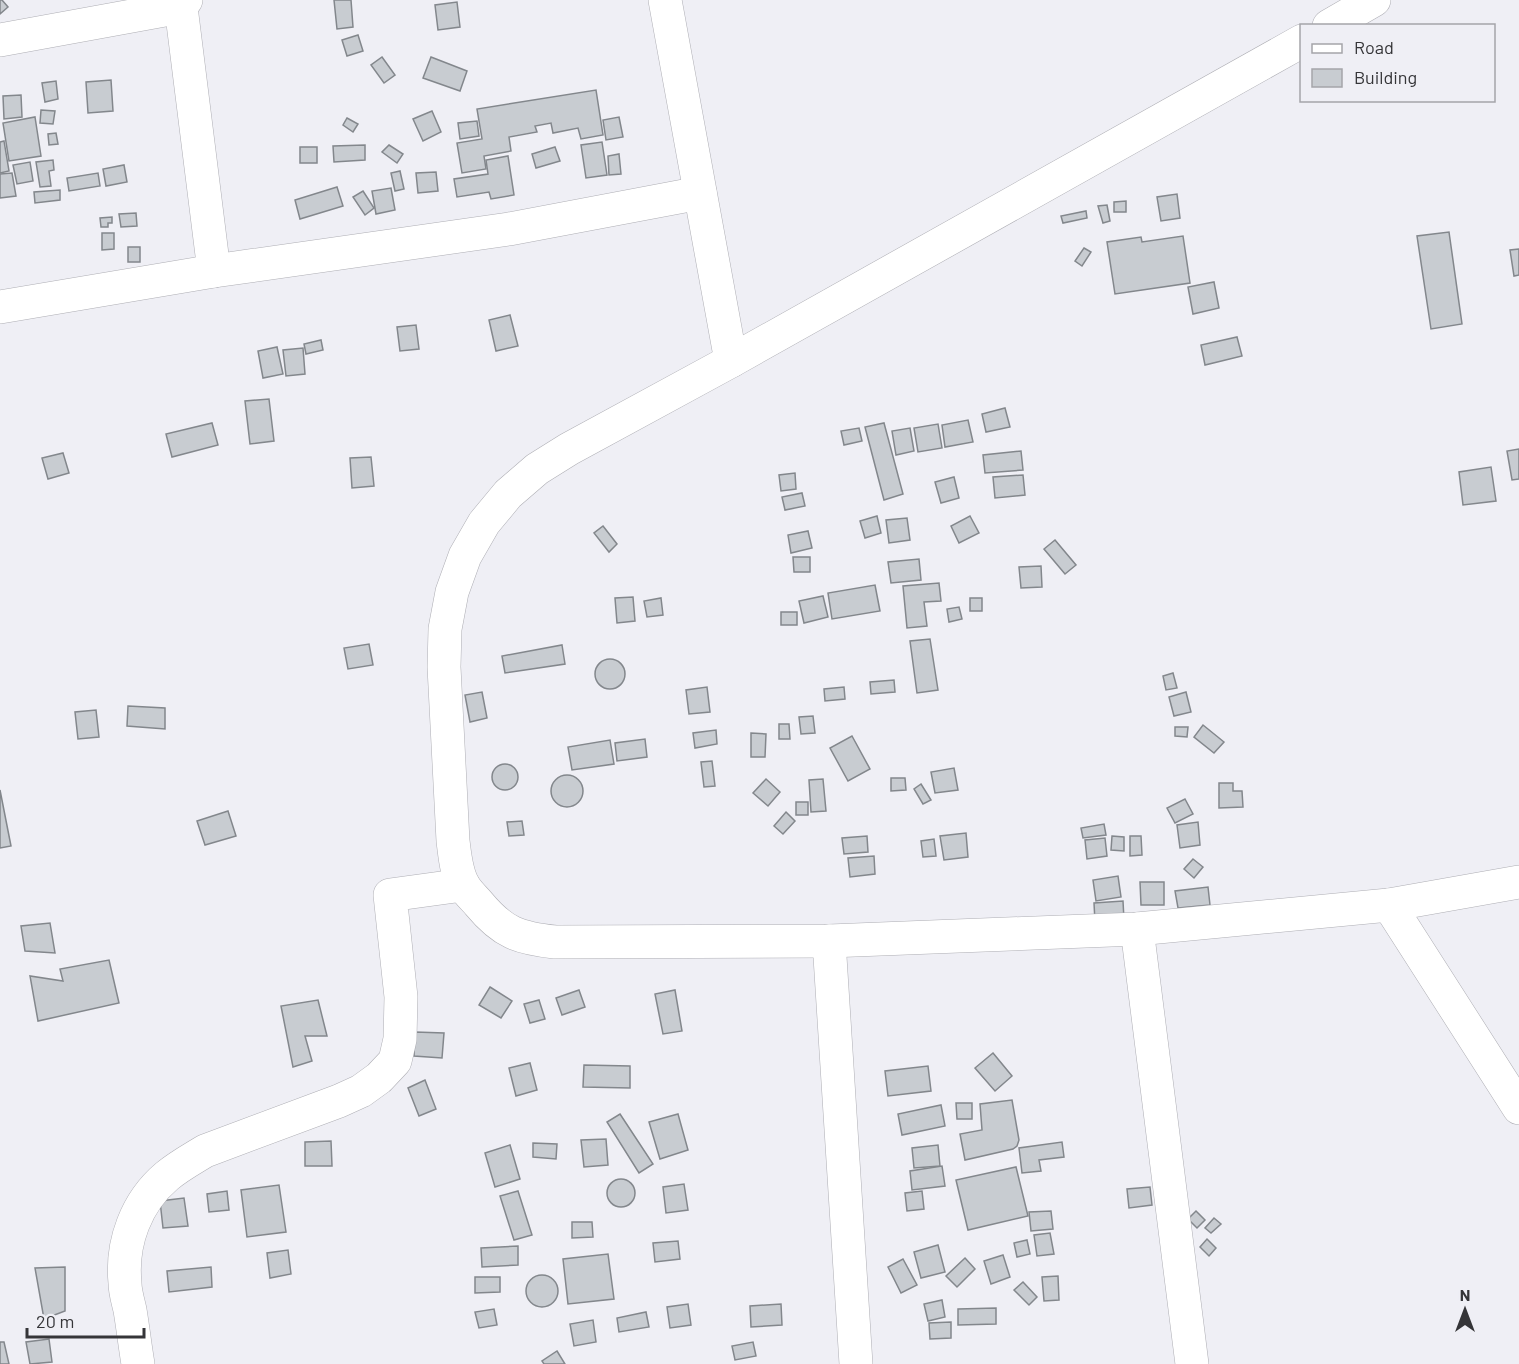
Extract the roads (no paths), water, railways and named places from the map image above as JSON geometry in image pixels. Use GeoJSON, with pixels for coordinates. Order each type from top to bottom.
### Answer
{"type":"FeatureCollection","features":[{"type":"Feature","properties":{"kind":"street"},"geometry":{"type":"LineString","coordinates":[[666,0],[731,361]]}},
{"type":"Feature","properties":{"kind":"street"},"geometry":{"type":"LineString","coordinates":[[1332,24],[1374,0]]}},
{"type":"Feature","properties":{"kind":"street"},"geometry":{"type":"LineString","coordinates":[[0,40],[184,3],[214,271]]}},
{"type":"Feature","properties":{"kind":"street"},"geometry":{"type":"LineString","coordinates":[[1300,42],[731,361],[569,449],[537,469],[508,494],[484,523],[465,556],[452,592],[445,629],[444,667],[456,864],[463,885],[492,920],[511,933],[533,940],[555,942],[829,941],[1137,929],[1389,905],[1519,882]]}},
{"type":"Feature","properties":{"kind":"street"},"geometry":{"type":"LineString","coordinates":[[0,307],[214,271],[509,229],[700,194]]}},
{"type":"Feature","properties":{"kind":"street"},"geometry":{"type":"LineString","coordinates":[[138,1364],[124,1284],[124,1260],[128,1237],[149,1194],[184,1162],[206,1151],[339,1101],[361,1091],[379,1078],[395,1061],[400,1039],[401,997],[390,896],[463,885]]}},
{"type":"Feature","properties":{"kind":"street"},"geometry":{"type":"LineString","coordinates":[[1389,905],[1519,1108]]}},
{"type":"Feature","properties":{"kind":"street"},"geometry":{"type":"LineString","coordinates":[[1137,929],[1192,1364]]}},
{"type":"Feature","properties":{"kind":"street"},"geometry":{"type":"LineString","coordinates":[[829,941],[856,1364]]}}]}
